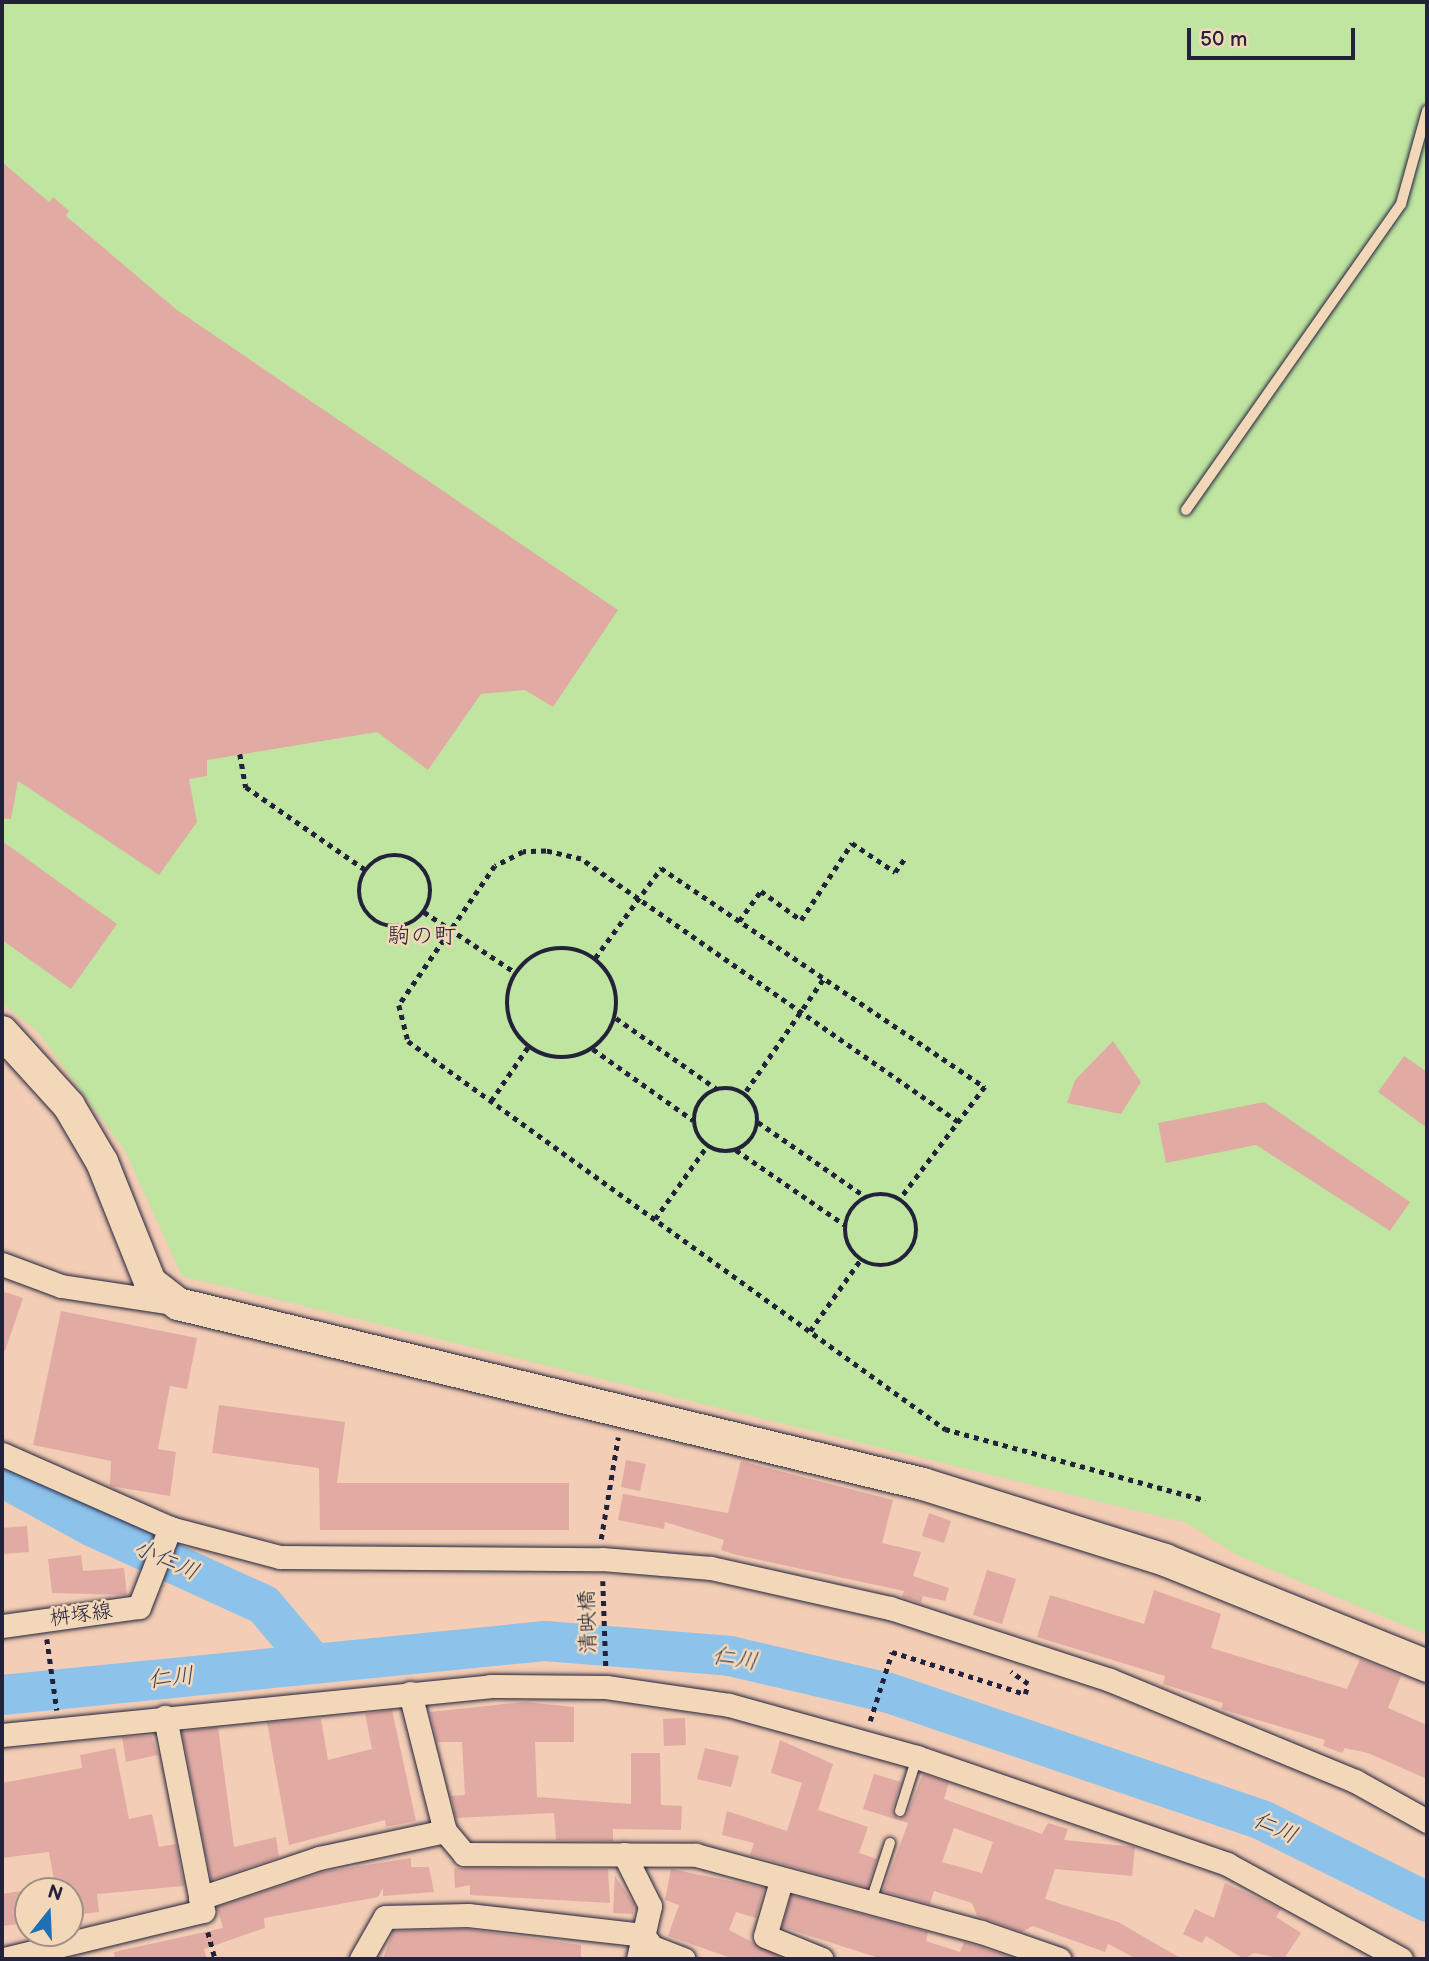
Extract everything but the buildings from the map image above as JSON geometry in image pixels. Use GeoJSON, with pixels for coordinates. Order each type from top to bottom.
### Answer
{"type":"FeatureCollection","features":[{"type":"Feature","properties":{"kind":"street"},"geometry":{"type":"LineString","coordinates":[[2,1032],[69,1106],[102,1162],[150,1282],[178,1304]]}},
{"type":"Feature","properties":{"kind":"street"},"geometry":{"type":"LineString","coordinates":[[2,1264],[61,1286],[178,1304],[923,1483],[1099,1538],[1427,1666]]}},
{"type":"Feature","properties":{"kind":"street"},"geometry":{"type":"LineString","coordinates":[[2,1454],[168,1532],[280,1557],[600,1563],[711,1568],[890,1608],[1136,1690],[1355,1781],[1427,1821]]}},
{"type":"Feature","properties":{"kind":"street","name":"桝塚線"},"geometry":{"type":"LineString","coordinates":[[2,1626],[139,1607],[168,1532]]}},
{"type":"Feature","properties":{"kind":"street"},"geometry":{"type":"LineString","coordinates":[[2,1735],[410,1693],[606,1687],[729,1705],[918,1757],[1227,1864],[1387,1955]]}},
{"type":"Feature","properties":{"kind":"street"},"geometry":{"type":"LineString","coordinates":[[410,1693],[445,1831],[464,1854],[696,1855],[781,1881],[871,1901],[1053,1958]]}},
{"type":"Feature","properties":{"kind":"street"},"geometry":{"type":"LineString","coordinates":[[4,1959],[203,1911],[165,1717]]}},
{"type":"Feature","properties":{"kind":"street"},"geometry":{"type":"LineString","coordinates":[[202,1907],[319,1858],[445,1831]]}},
{"type":"Feature","properties":{"kind":"street"},"geometry":{"type":"LineString","coordinates":[[624,1854],[650,1906],[638,1959]]}},
{"type":"Feature","properties":{"kind":"street"},"geometry":{"type":"LineString","coordinates":[[781,1881],[765,1936],[822,1959]]}},
{"type":"Feature","properties":{"kind":"street"},"geometry":{"type":"LineString","coordinates":[[361,1959],[385,1917],[468,1915],[643,1935],[652,1947],[684,1959]]}},
{"type":"Feature","properties":{"kind":"lane"},"geometry":{"type":"LineString","coordinates":[[1186,510],[1401,204],[1427,111]]}},
{"type":"Feature","properties":{"kind":"lane"},"geometry":{"type":"LineString","coordinates":[[900,1811],[918,1757]]}},
{"type":"Feature","properties":{"kind":"lane"},"geometry":{"type":"LineString","coordinates":[[871,1901],[890,1843]]}},
{"type":"Feature","properties":{"kind":"path"},"geometry":{"type":"LineString","coordinates":[[240,754],[246,787],[366,870]]}},
{"type":"Feature","properties":{"kind":"path"},"geometry":{"type":"LineString","coordinates":[[739,921],[761,891],[801,920],[852,843],[895,872],[905,858]]}},
{"type":"Feature","properties":{"kind":"path"},"geometry":{"type":"LineString","coordinates":[[958,1122],[580,859],[523,852],[495,866],[399,1005],[408,1041],[945,1429],[1205,1500]]}},
{"type":"Feature","properties":{"kind":"path"},"geometry":{"type":"LineString","coordinates":[[385,856],[418,863],[431,884],[424,912],[399,927],[376,921],[359,892],[366,870],[385,856]]}},
{"type":"Feature","properties":{"kind":"path"},"geometry":{"type":"LineString","coordinates":[[594,958],[661,868],[985,1087],[900,1199]]}},
{"type":"Feature","properties":{"kind":"path"},"geometry":{"type":"LineString","coordinates":[[424,912],[516,974]]}},
{"type":"Feature","properties":{"kind":"path"},"geometry":{"type":"LineString","coordinates":[[558,948],[594,958],[615,985],[616,1018],[593,1049],[564,1059],[528,1047],[508,1015],[516,974],[540,953],[558,948]]}},
{"type":"Feature","properties":{"kind":"path"},"geometry":{"type":"LineString","coordinates":[[746,1091],[824,978]]}},
{"type":"Feature","properties":{"kind":"path"},"geometry":{"type":"LineString","coordinates":[[616,1018],[717,1089],[746,1091],[757,1105],[758,1122],[736,1150]]}},
{"type":"Feature","properties":{"kind":"path"},"geometry":{"type":"LineString","coordinates":[[491,1101],[528,1047]]}},
{"type":"Feature","properties":{"kind":"path"},"geometry":{"type":"LineString","coordinates":[[593,1049],[694,1120],[705,1149]]}},
{"type":"Feature","properties":{"kind":"path"},"geometry":{"type":"LineString","coordinates":[[694,1120],[717,1089]]}},
{"type":"Feature","properties":{"kind":"path"},"geometry":{"type":"LineString","coordinates":[[758,1122],[866,1197],[900,1199]]}},
{"type":"Feature","properties":{"kind":"path"},"geometry":{"type":"LineString","coordinates":[[655,1219],[705,1149]]}},
{"type":"Feature","properties":{"kind":"path"},"geometry":{"type":"LineString","coordinates":[[705,1149],[736,1150],[845,1224],[849,1247],[861,1259],[889,1265],[909,1253],[918,1229],[900,1199]]}},
{"type":"Feature","properties":{"kind":"path"},"geometry":{"type":"LineString","coordinates":[[845,1224],[866,1197]]}},
{"type":"Feature","properties":{"kind":"path"},"geometry":{"type":"LineString","coordinates":[[810,1331],[861,1259]]}},
{"type":"Feature","properties":{"kind":"path","name":"清映橋"},"geometry":{"type":"LineString","coordinates":[[606,1676],[600,1563],[624,1409]]}},
{"type":"Feature","properties":{"kind":"path"},"geometry":{"type":"LineString","coordinates":[[48,1639],[57,1713]]}},
{"type":"Feature","properties":{"kind":"path"},"geometry":{"type":"LineString","coordinates":[[882,1726],[869,1722],[892,1652],[1025,1693],[1028,1684]]}},
{"type":"Feature","properties":{"kind":"path"},"geometry":{"type":"LineString","coordinates":[[202,1907],[215,1959]]}},
{"type":"Feature","properties":{"kind":"green space"},"geometry":{"type":"Polygon","coordinates":[[[2,2],[1427,2],[1427,1635],[1237,1555],[1187,1523],[182,1276],[124,1149],[38,1032],[2,1003],[2,2]]]}},
{"type":"Feature","properties":{"kind":"waterway","name":"小仁川"},"geometry":{"type":"LineString","coordinates":[[2,1477],[91,1526],[264,1605],[314,1664]]}},
{"type":"Feature","properties":{"kind":"waterway","name":"仁川"},"geometry":{"type":"LineString","coordinates":[[2,1695],[545,1641],[730,1656],[889,1693],[1264,1821],[1427,1902]]}},
{"type":"Feature","properties":{"kind":"district","name":"駒の町"},"geometry":{"type":"Point","coordinates":[422,936]}}]}
